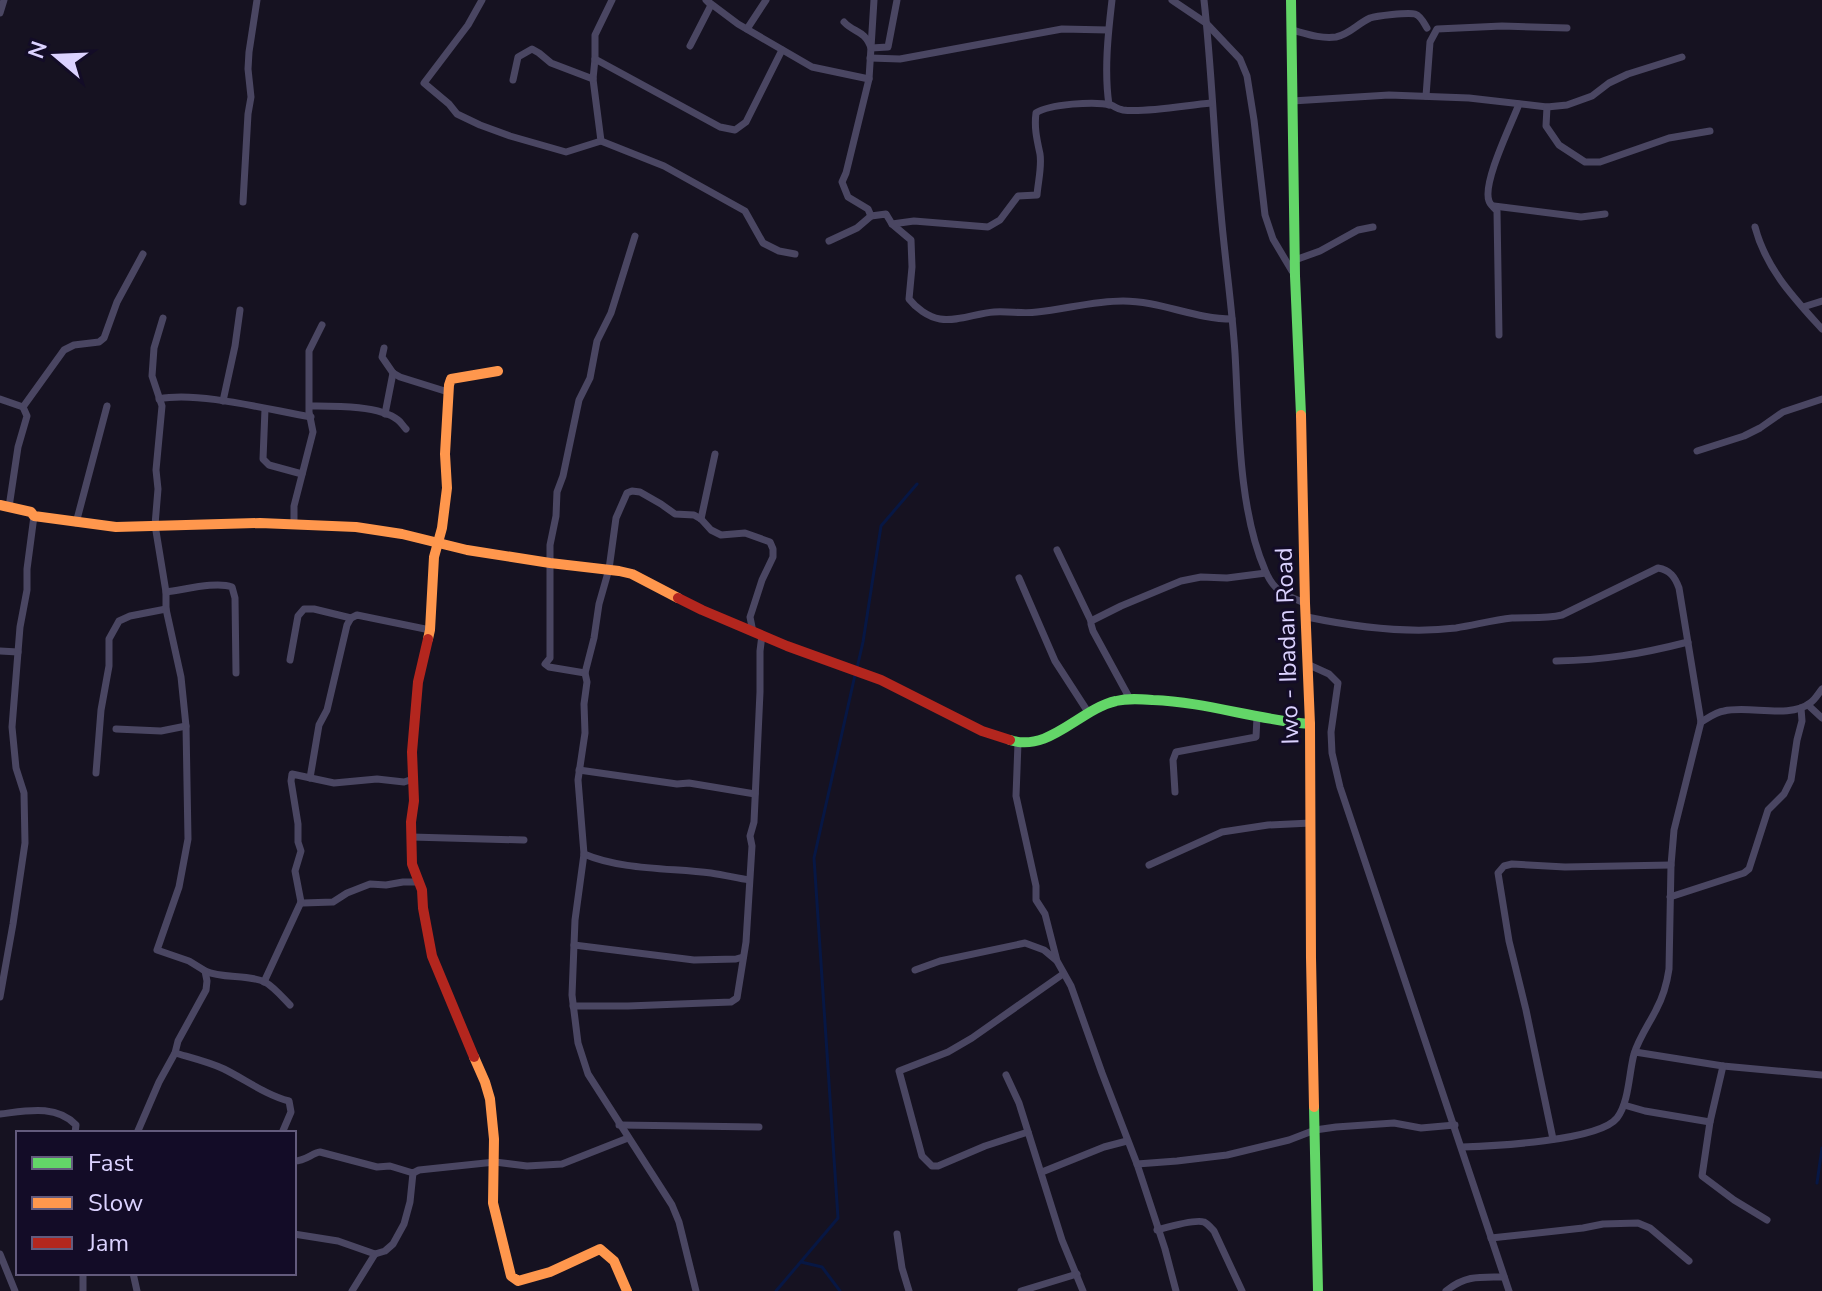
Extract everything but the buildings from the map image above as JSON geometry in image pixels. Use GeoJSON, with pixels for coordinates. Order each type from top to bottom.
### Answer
{"type":"FeatureCollection","features":[{"type":"Feature","properties":{"kind":"street"},"geometry":{"type":"LineString","coordinates":[[0,13],[4,0]]}},
{"type":"Feature","properties":{"kind":"street"},"geometry":{"type":"LineString","coordinates":[[243,202],[251,97],[248,61],[257,0]]}},
{"type":"Feature","properties":{"kind":"street"},"geometry":{"type":"LineString","coordinates":[[482,0],[468,25],[424,83],[457,114],[510,136],[566,152],[601,141],[664,166],[745,211],[763,243],[795,254]]}},
{"type":"Feature","properties":{"kind":"street"},"geometry":{"type":"LineString","coordinates":[[601,141],[593,79],[595,35],[612,0]]}},
{"type":"Feature","properties":{"kind":"street"},"geometry":{"type":"LineString","coordinates":[[747,29],[766,0]]}},
{"type":"Feature","properties":{"kind":"street"},"geometry":{"type":"LineString","coordinates":[[871,216],[868,209],[848,197],[842,182],[869,79],[874,0]]}},
{"type":"Feature","properties":{"kind":"street"},"geometry":{"type":"LineString","coordinates":[[871,48],[888,47],[897,0]]}},
{"type":"Feature","properties":{"kind":"street"},"geometry":{"type":"LineString","coordinates":[[1109,105],[1106,85],[1112,0]]}},
{"type":"Feature","properties":{"kind":"street"},"geometry":{"type":"LineString","coordinates":[[1172,0],[1206,23],[1240,59],[1247,76],[1265,215],[1273,239],[1295,276]]}},
{"type":"Feature","properties":{"kind":"street"},"geometry":{"type":"LineString","coordinates":[[1204,0],[1248,511],[1266,573],[1279,593],[1305,603]]}},
{"type":"Feature","properties":{"kind":"street","name":"Iwo - Ibadan Road"},"geometry":{"type":"LineString","coordinates":[[1291,0],[1295,276],[1310,724],[1318,1291]]}},
{"type":"Feature","properties":{"kind":"street"},"geometry":{"type":"LineString","coordinates":[[708,2],[812,67],[869,79]]}},
{"type":"Feature","properties":{"kind":"street"},"geometry":{"type":"LineString","coordinates":[[690,46],[710,7],[708,2]]}},
{"type":"Feature","properties":{"kind":"street"},"geometry":{"type":"LineString","coordinates":[[1292,30],[1319,37],[1337,36],[1350,33],[1372,17],[1404,14],[1421,18],[1427,28]]}},
{"type":"Feature","properties":{"kind":"street"},"geometry":{"type":"LineString","coordinates":[[844,22],[849,28],[863,33],[871,48]]}},
{"type":"Feature","properties":{"kind":"street"},"geometry":{"type":"LineString","coordinates":[[1426,96],[1430,42],[1437,29],[1502,26],[1567,28]]}},
{"type":"Feature","properties":{"kind":"street"},"geometry":{"type":"LineString","coordinates":[[870,58],[900,59],[1062,29],[1108,30]]}},
{"type":"Feature","properties":{"kind":"street"},"geometry":{"type":"LineString","coordinates":[[513,80],[518,57],[532,49],[551,63],[593,79]]}},
{"type":"Feature","properties":{"kind":"street"},"geometry":{"type":"LineString","coordinates":[[595,59],[720,127],[735,130],[746,122],[782,50]]}},
{"type":"Feature","properties":{"kind":"street"},"geometry":{"type":"LineString","coordinates":[[1292,101],[1361,96],[1426,96],[1547,107],[1577,102],[1628,74],[1682,57]]}},
{"type":"Feature","properties":{"kind":"street"},"geometry":{"type":"LineString","coordinates":[[892,224],[914,221],[988,227],[1000,220],[1018,196],[1037,195],[1040,155],[1035,123],[1036,113],[1043,108],[1089,104],[1109,105],[1121,110],[1211,103]]}},
{"type":"Feature","properties":{"kind":"street"},"geometry":{"type":"LineString","coordinates":[[1499,335],[1497,211],[1489,201],[1490,179],[1519,104]]}},
{"type":"Feature","properties":{"kind":"street"},"geometry":{"type":"LineString","coordinates":[[1547,107],[1546,126],[1552,136],[1559,145],[1585,162],[1600,162],[1669,138],[1710,131]]}},
{"type":"Feature","properties":{"kind":"street"},"geometry":{"type":"LineString","coordinates":[[1494,206],[1581,217],[1605,214]]}},
{"type":"Feature","properties":{"kind":"street"},"geometry":{"type":"LineString","coordinates":[[829,241],[857,228],[871,216],[886,214],[892,224],[911,240],[909,299],[934,318],[944,320],[995,312],[1036,313],[1127,301],[1213,319],[1232,319]]}},
{"type":"Feature","properties":{"kind":"street"},"geometry":{"type":"LineString","coordinates":[[1295,260],[1320,251],[1358,230],[1373,227]]}},
{"type":"Feature","properties":{"kind":"street"},"geometry":{"type":"LineString","coordinates":[[1755,227],[1771,267],[1822,329]]}},
{"type":"Feature","properties":{"kind":"street"},"geometry":{"type":"LineString","coordinates":[[585,673],[545,664],[550,658],[550,545],[557,492],[579,400],[590,378],[597,341],[611,313],[635,236]]}},
{"type":"Feature","properties":{"kind":"street"},"geometry":{"type":"LineString","coordinates":[[23,407],[64,350],[104,338],[117,302],[143,254]]}},
{"type":"Feature","properties":{"kind":"street"},"geometry":{"type":"LineString","coordinates":[[1803,307],[1822,301]]}},
{"type":"Feature","properties":{"kind":"street"},"geometry":{"type":"LineString","coordinates":[[223,401],[240,310]]}},
{"type":"Feature","properties":{"kind":"street"},"geometry":{"type":"LineString","coordinates":[[163,318],[154,348],[152,376],[162,406],[155,525],[166,609],[181,677],[186,726],[188,839],[179,887],[157,950],[189,961],[215,976],[264,982],[290,1005]]}},
{"type":"Feature","properties":{"kind":"street"},"geometry":{"type":"LineString","coordinates":[[294,524],[294,506],[313,432],[309,412],[309,351],[322,325]]}},
{"type":"Feature","properties":{"kind":"street"},"geometry":{"type":"LineString","coordinates":[[384,348],[382,357],[393,373],[448,392]]}},
{"type":"Feature","properties":{"kind":"street"},"geometry":{"type":"LineString","coordinates":[[498,371],[451,379],[448,392],[447,488],[442,528],[434,557],[430,630],[418,682],[412,752],[412,864],[419,882],[432,956],[490,1099],[495,1162],[493,1203],[507,1268],[514,1280],[518,1281],[550,1272],[600,1249],[608,1253],[614,1262],[627,1291]]}},
{"type":"Feature","properties":{"kind":"street"},"geometry":{"type":"LineString","coordinates":[[385,414],[393,373]]}},
{"type":"Feature","properties":{"kind":"street"},"geometry":{"type":"LineString","coordinates":[[159,399],[177,397],[223,401],[311,417]]}},
{"type":"Feature","properties":{"kind":"street"},"geometry":{"type":"LineString","coordinates":[[0,399],[23,407],[27,416],[4,506],[31,512],[34,516],[116,527],[260,523],[356,527],[402,534],[467,550],[632,574],[702,610],[881,680],[982,731],[1018,743],[1031,743],[1050,736],[1088,712],[1114,701],[1130,699],[1174,701],[1310,724]]}},
{"type":"Feature","properties":{"kind":"street"},"geometry":{"type":"LineString","coordinates":[[1697,451],[1744,436],[1783,412],[1822,399]]}},
{"type":"Feature","properties":{"kind":"street"},"geometry":{"type":"LineString","coordinates":[[76,523],[107,406]]}},
{"type":"Feature","properties":{"kind":"street"},"geometry":{"type":"LineString","coordinates":[[311,406],[349,406],[385,414],[396,418],[406,429]]}},
{"type":"Feature","properties":{"kind":"street"},"geometry":{"type":"LineString","coordinates":[[265,409],[263,459],[269,465],[302,474]]}},
{"type":"Feature","properties":{"kind":"street"},"geometry":{"type":"LineString","coordinates":[[701,519],[715,454]]}},
{"type":"Feature","properties":{"kind":"street"},"geometry":{"type":"LineString","coordinates":[[573,1006],[731,1002],[737,998],[743,969],[760,692],[758,633],[750,617],[773,557],[772,545],[745,533],[721,535],[694,515],[675,514],[640,492],[632,491],[627,493],[616,518],[609,569],[585,673],[585,733],[578,780],[584,854],[575,920],[573,1006],[578,1043],[588,1074],[672,1205],[696,1291]]}},
{"type":"Feature","properties":{"kind":"street"},"geometry":{"type":"LineString","coordinates":[[0,997],[25,843],[24,793],[16,768],[12,727],[20,627],[34,516]]}},
{"type":"Feature","properties":{"kind":"street"},"geometry":{"type":"LineString","coordinates":[[1057,550],[1093,631],[1130,699]]}},
{"type":"Feature","properties":{"kind":"street"},"geometry":{"type":"LineString","coordinates":[[1307,617],[1345,625],[1409,630],[1454,628],[1513,618],[1552,617],[1582,606],[1658,568],[1675,577],[1679,588],[1701,722],[1674,830],[1667,982],[1635,1052],[1624,1105],[1615,1121],[1592,1132],[1493,1146],[1462,1147]]}},
{"type":"Feature","properties":{"kind":"street"},"geometry":{"type":"LineString","coordinates":[[1091,621],[1181,581],[1266,573]]}},
{"type":"Feature","properties":{"kind":"street"},"geometry":{"type":"LineString","coordinates":[[1019,578],[1055,661],[1088,712]]}},
{"type":"Feature","properties":{"kind":"street"},"geometry":{"type":"LineString","coordinates":[[166,592],[218,585],[232,587],[235,598],[236,673]]}},
{"type":"Feature","properties":{"kind":"street"},"geometry":{"type":"LineString","coordinates":[[96,773],[101,710],[109,666],[109,639],[119,621],[166,609]]}},
{"type":"Feature","properties":{"kind":"street"},"geometry":{"type":"LineString","coordinates":[[290,660],[298,616],[304,609],[351,618]]}},
{"type":"Feature","properties":{"kind":"street"},"geometry":{"type":"LineString","coordinates":[[310,778],[319,725],[327,710],[351,618],[357,615],[430,630]]}},
{"type":"Feature","properties":{"kind":"street"},"geometry":{"type":"LineString","coordinates":[[1556,661],[1618,658],[1688,642]]}},
{"type":"Feature","properties":{"kind":"street"},"geometry":{"type":"LineString","coordinates":[[0,651],[18,652]]}},
{"type":"Feature","properties":{"kind":"street"},"geometry":{"type":"LineString","coordinates":[[1307,664],[1329,674],[1338,683],[1331,732],[1332,753],[1340,787],[1509,1291]]}},
{"type":"Feature","properties":{"kind":"street"},"geometry":{"type":"LineString","coordinates":[[1670,897],[1749,869],[1768,810],[1784,794],[1791,780],[1805,707],[1822,689]]}},
{"type":"Feature","properties":{"kind":"street"},"geometry":{"type":"LineString","coordinates":[[1701,722],[1721,711],[1741,709],[1769,711],[1805,707],[1822,718]]}},
{"type":"Feature","properties":{"kind":"street"},"geometry":{"type":"LineString","coordinates":[[1175,792],[1173,760],[1176,752],[1256,737],[1257,717]]}},
{"type":"Feature","properties":{"kind":"street"},"geometry":{"type":"LineString","coordinates":[[116,729],[161,731],[186,726]]}},
{"type":"Feature","properties":{"kind":"street"},"geometry":{"type":"LineString","coordinates":[[1018,743],[1016,796],[1036,900],[1045,914],[1057,961],[1071,986],[1137,1164],[1176,1291]]}},
{"type":"Feature","properties":{"kind":"street"},"geometry":{"type":"LineString","coordinates":[[579,770],[755,794]]}},
{"type":"Feature","properties":{"kind":"street"},"geometry":{"type":"LineString","coordinates":[[264,982],[301,902],[295,871],[301,851],[292,774],[334,783],[377,779],[404,782],[413,779]]}},
{"type":"Feature","properties":{"kind":"street"},"geometry":{"type":"LineString","coordinates":[[1149,865],[1222,832],[1311,823]]}},
{"type":"Feature","properties":{"kind":"street"},"geometry":{"type":"LineString","coordinates":[[411,837],[524,840]]}},
{"type":"Feature","properties":{"kind":"street"},"geometry":{"type":"LineString","coordinates":[[584,854],[595,859],[749,880]]}},
{"type":"Feature","properties":{"kind":"street"},"geometry":{"type":"LineString","coordinates":[[1553,1139],[1509,941],[1498,873],[1504,866],[1512,864],[1565,867],[1671,865]]}},
{"type":"Feature","properties":{"kind":"street"},"geometry":{"type":"LineString","coordinates":[[301,902],[333,902],[370,884],[419,882]]}},
{"type":"Feature","properties":{"kind":"street"},"geometry":{"type":"LineString","coordinates":[[915,970],[940,961],[1025,943],[1044,950],[1057,961]]}},
{"type":"Feature","properties":{"kind":"street"},"geometry":{"type":"LineString","coordinates":[[574,945],[694,960],[743,957]]}},
{"type":"Feature","properties":{"kind":"street"},"geometry":{"type":"LineString","coordinates":[[138,1131],[178,1041],[206,990],[205,971]]}},
{"type":"Feature","properties":{"kind":"street"},"geometry":{"type":"LineString","coordinates":[[1028,1132],[932,1166],[922,1156],[899,1071],[948,1052],[972,1038],[1063,974]]}},
{"type":"Feature","properties":{"kind":"street"},"geometry":{"type":"LineString","coordinates":[[1635,1052],[1723,1066],[1822,1075]]}},
{"type":"Feature","properties":{"kind":"street"},"geometry":{"type":"LineString","coordinates":[[175,1053],[214,1065],[289,1101],[291,1112],[283,1131]]}},
{"type":"Feature","properties":{"kind":"street"},"geometry":{"type":"LineString","coordinates":[[1723,1066],[1702,1176],[1767,1220]]}},
{"type":"Feature","properties":{"kind":"street"},"geometry":{"type":"LineString","coordinates":[[1006,1075],[1019,1103],[1062,1240],[1083,1291]]}},
{"type":"Feature","properties":{"kind":"street"},"geometry":{"type":"LineString","coordinates":[[1624,1105],[1710,1122]]}},
{"type":"Feature","properties":{"kind":"street"},"geometry":{"type":"LineString","coordinates":[[0,1114],[44,1109],[70,1119],[76,1125],[75,1131]]}},
{"type":"Feature","properties":{"kind":"street"},"geometry":{"type":"LineString","coordinates":[[1137,1164],[1227,1155],[1289,1140],[1315,1130],[1394,1123],[1421,1128],[1455,1125]]}},
{"type":"Feature","properties":{"kind":"street"},"geometry":{"type":"LineString","coordinates":[[619,1125],[759,1127]]}},
{"type":"Feature","properties":{"kind":"street"},"geometry":{"type":"LineString","coordinates":[[296,1161],[320,1152],[413,1173],[495,1162],[527,1166],[562,1164],[628,1138]]}},
{"type":"Feature","properties":{"kind":"street"},"geometry":{"type":"LineString","coordinates":[[1042,1172],[1127,1141]]}},
{"type":"Feature","properties":{"kind":"street"},"geometry":{"type":"LineString","coordinates":[[296,1234],[338,1241],[375,1254],[385,1251],[393,1244],[404,1224],[413,1173]]}},
{"type":"Feature","properties":{"kind":"street"},"geometry":{"type":"LineString","coordinates":[[1157,1230],[1202,1221],[1209,1225],[1242,1291]]}},
{"type":"Feature","properties":{"kind":"street"},"geometry":{"type":"LineString","coordinates":[[1491,1238],[1603,1224],[1638,1223],[1650,1228],[1689,1261]]}},
{"type":"Feature","properties":{"kind":"street"},"geometry":{"type":"LineString","coordinates":[[897,1234],[909,1291]]}},
{"type":"Feature","properties":{"kind":"street"},"geometry":{"type":"LineString","coordinates":[[0,1254],[15,1291]]}},
{"type":"Feature","properties":{"kind":"street"},"geometry":{"type":"LineString","coordinates":[[352,1291],[375,1254]]}},
{"type":"Feature","properties":{"kind":"street"},"geometry":{"type":"LineString","coordinates":[[1021,1291],[1077,1274]]}},
{"type":"Feature","properties":{"kind":"street"},"geometry":{"type":"LineString","coordinates":[[1446,1291],[1459,1280],[1504,1277]]}},
{"type":"Feature","properties":{"kind":"waterway"},"geometry":{"type":"LineString","coordinates":[[857,668],[881,526],[917,484]]}},
{"type":"Feature","properties":{"kind":"waterway"},"geometry":{"type":"LineString","coordinates":[[776,1291],[838,1218],[814,858],[855,675]]}},
{"type":"Feature","properties":{"kind":"waterway"},"geometry":{"type":"LineString","coordinates":[[1817,1183],[1822,1148]]}},
{"type":"Feature","properties":{"kind":"waterway"},"geometry":{"type":"LineString","coordinates":[[801,1262],[822,1267],[840,1291]]}},
{"type":"Feature","properties":{"kind":"traffic: fast"},"geometry":{"type":"LineString","coordinates":[[1291,0],[1295,276],[1301,415]]}},
{"type":"Feature","properties":{"kind":"traffic: fast"},"geometry":{"type":"LineString","coordinates":[[1010,740],[1038,741],[1103,706],[1130,699],[1173,701],[1310,724]]}},
{"type":"Feature","properties":{"kind":"traffic: fast"},"geometry":{"type":"LineString","coordinates":[[1314,1107],[1318,1291]]}},
{"type":"Feature","properties":{"kind":"traffic: slow"},"geometry":{"type":"LineString","coordinates":[[428,639],[434,557],[442,528],[447,488],[445,454],[449,385],[451,379],[498,371]]}},
{"type":"Feature","properties":{"kind":"traffic: slow"},"geometry":{"type":"LineString","coordinates":[[1301,415],[1310,724],[1314,1107]]}},
{"type":"Feature","properties":{"kind":"traffic: slow"},"geometry":{"type":"LineString","coordinates":[[0,505],[31,512],[34,516],[116,527],[260,523],[356,527],[402,534],[467,550],[619,571],[632,574],[678,598]]}},
{"type":"Feature","properties":{"kind":"traffic: slow"},"geometry":{"type":"LineString","coordinates":[[474,1057],[490,1099],[494,1139],[493,1203],[511,1276],[518,1281],[550,1272],[600,1249],[614,1261],[627,1291]]}},
{"type":"Feature","properties":{"kind":"traffic: jam"},"geometry":{"type":"LineString","coordinates":[[678,598],[787,646],[881,680],[982,731],[1010,740]]}},
{"type":"Feature","properties":{"kind":"traffic: jam"},"geometry":{"type":"LineString","coordinates":[[428,639],[418,682],[412,752],[412,864],[422,890],[432,956],[474,1057]]}}]}
